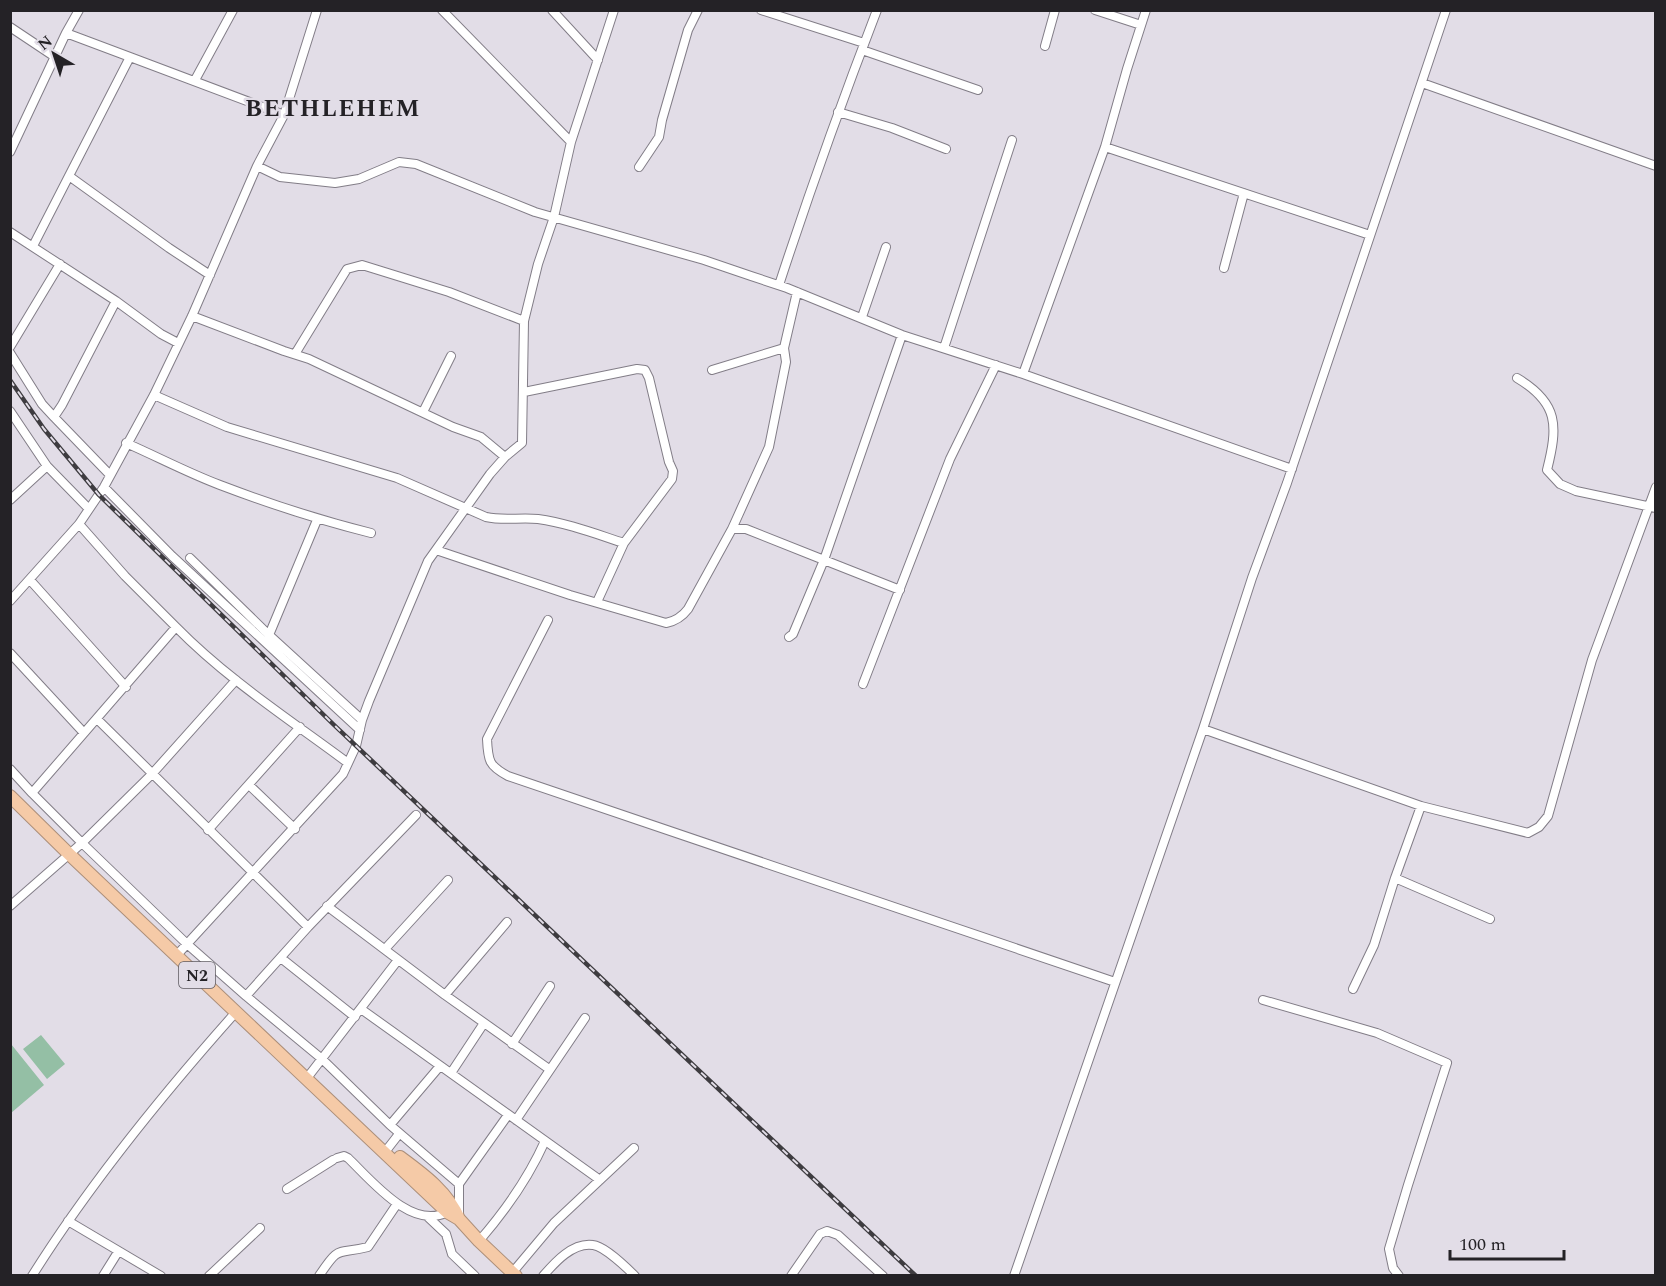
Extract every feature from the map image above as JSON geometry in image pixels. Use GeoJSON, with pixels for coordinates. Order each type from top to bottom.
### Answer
{"type":"FeatureCollection","features":[{"type":"Feature","properties":{"kind":"highway","name":"N2"},"geometry":{"type":"LineString","coordinates":[[10,796],[447,1212],[459,1219],[514,1274]]}},
{"type":"Feature","properties":{"kind":"highway","name":"N2"},"geometry":{"type":"LineString","coordinates":[[385,1152],[399,1156],[439,1189],[452,1203],[459,1219]]}},
{"type":"Feature","properties":{"kind":"street"},"geometry":{"type":"LineString","coordinates":[[10,152],[79,10]]}},
{"type":"Feature","properties":{"kind":"street"},"geometry":{"type":"LineString","coordinates":[[195,80],[233,10]]}},
{"type":"Feature","properties":{"kind":"street"},"geometry":{"type":"LineString","coordinates":[[10,601],[79,524],[104,487],[154,395],[192,316],[257,166],[284,115],[318,10]]}},
{"type":"Feature","properties":{"kind":"street"},"geometry":{"type":"LineString","coordinates":[[442,10],[571,142]]}},
{"type":"Feature","properties":{"kind":"street"},"geometry":{"type":"LineString","coordinates":[[552,10],[598,60]]}},
{"type":"Feature","properties":{"kind":"street"},"geometry":{"type":"LineString","coordinates":[[176,956],[338,781],[356,746],[362,720],[422,572],[466,507],[505,457],[522,443],[524,321],[537,264],[554,217],[571,142],[614,10]]}},
{"type":"Feature","properties":{"kind":"street"},"geometry":{"type":"LineString","coordinates":[[639,167],[659,136],[688,30],[698,10]]}},
{"type":"Feature","properties":{"kind":"street"},"geometry":{"type":"LineString","coordinates":[[761,10],[978,90]]}},
{"type":"Feature","properties":{"kind":"street"},"geometry":{"type":"LineString","coordinates":[[779,285],[793,238],[877,10]]}},
{"type":"Feature","properties":{"kind":"street"},"geometry":{"type":"LineString","coordinates":[[1045,46],[1055,10]]}},
{"type":"Feature","properties":{"kind":"street"},"geometry":{"type":"LineString","coordinates":[[1095,10],[1141,25]]}},
{"type":"Feature","properties":{"kind":"street"},"geometry":{"type":"LineString","coordinates":[[1023,374],[1105,147],[1146,10]]}},
{"type":"Feature","properties":{"kind":"street"},"geometry":{"type":"LineString","coordinates":[[1014,1275],[1203,729],[1252,578],[1292,469],[1446,10]]}},
{"type":"Feature","properties":{"kind":"street"},"geometry":{"type":"LineString","coordinates":[[10,27],[55,57]]}},
{"type":"Feature","properties":{"kind":"street"},"geometry":{"type":"LineString","coordinates":[[66,33],[284,115]]}},
{"type":"Feature","properties":{"kind":"street"},"geometry":{"type":"LineString","coordinates":[[33,246],[130,57]]}},
{"type":"Feature","properties":{"kind":"street"},"geometry":{"type":"LineString","coordinates":[[1422,83],[1656,166]]}},
{"type":"Feature","properties":{"kind":"street"},"geometry":{"type":"LineString","coordinates":[[838,112],[892,128],[946,149]]}},
{"type":"Feature","properties":{"kind":"street"},"geometry":{"type":"LineString","coordinates":[[944,348],[1012,140]]}},
{"type":"Feature","properties":{"kind":"street"},"geometry":{"type":"LineString","coordinates":[[1105,147],[1370,236]]}},
{"type":"Feature","properties":{"kind":"street"},"geometry":{"type":"LineString","coordinates":[[257,166],[280,177],[335,183],[359,179],[399,162],[416,164],[535,212],[704,260],[779,285],[902,334],[1292,469]]}},
{"type":"Feature","properties":{"kind":"street"},"geometry":{"type":"LineString","coordinates":[[69,176],[210,275]]}},
{"type":"Feature","properties":{"kind":"street"},"geometry":{"type":"LineString","coordinates":[[1224,268],[1244,193]]}},
{"type":"Feature","properties":{"kind":"street"},"geometry":{"type":"LineString","coordinates":[[10,232],[116,301],[161,334],[178,343]]}},
{"type":"Feature","properties":{"kind":"street"},"geometry":{"type":"LineString","coordinates":[[862,317],[886,247]]}},
{"type":"Feature","properties":{"kind":"street"},"geometry":{"type":"LineString","coordinates":[[10,347],[60,264]]}},
{"type":"Feature","properties":{"kind":"street"},"geometry":{"type":"LineString","coordinates":[[295,354],[347,269],[355,265],[362,265],[449,292],[524,321]]}},
{"type":"Feature","properties":{"kind":"street"},"geometry":{"type":"LineString","coordinates":[[436,550],[666,623],[674,622],[683,616],[732,529],[769,447],[786,362],[784,348],[797,292]]}},
{"type":"Feature","properties":{"kind":"street"},"geometry":{"type":"LineString","coordinates":[[54,417],[116,301]]}},
{"type":"Feature","properties":{"kind":"street"},"geometry":{"type":"LineString","coordinates":[[192,316],[320,363],[453,427],[481,436],[505,457]]}},
{"type":"Feature","properties":{"kind":"street"},"geometry":{"type":"LineString","coordinates":[[789,637],[793,634],[824,560],[902,334]]}},
{"type":"Feature","properties":{"kind":"street"},"geometry":{"type":"LineString","coordinates":[[712,370],[784,348]]}},
{"type":"Feature","properties":{"kind":"street"},"geometry":{"type":"LineString","coordinates":[[10,353],[42,404],[110,475]]}},
{"type":"Feature","properties":{"kind":"street"},"geometry":{"type":"LineString","coordinates":[[423,412],[451,356]]}},
{"type":"Feature","properties":{"kind":"street"},"geometry":{"type":"LineString","coordinates":[[863,684],[950,459],[996,365]]}},
{"type":"Feature","properties":{"kind":"street"},"geometry":{"type":"LineString","coordinates":[[524,393],[637,369],[645,370],[649,378],[669,462],[674,471],[672,480],[624,543],[597,602]]}},
{"type":"Feature","properties":{"kind":"street"},"geometry":{"type":"LineString","coordinates":[[1517,378],[1536,389],[1553,418],[1555,439],[1547,470],[1560,484],[1576,491],[1628,504],[1652,507]]}},
{"type":"Feature","properties":{"kind":"street"},"geometry":{"type":"LineString","coordinates":[[154,395],[227,427],[397,478],[495,519],[538,519],[578,528],[624,543]]}},
{"type":"Feature","properties":{"kind":"street"},"geometry":{"type":"LineString","coordinates":[[10,411],[13,421],[47,466],[89,509]]}},
{"type":"Feature","properties":{"kind":"street"},"geometry":{"type":"LineString","coordinates":[[126,443],[218,484],[317,520],[371,533]]}},
{"type":"Feature","properties":{"kind":"street"},"geometry":{"type":"LineString","coordinates":[[10,500],[47,466]]}},
{"type":"Feature","properties":{"kind":"street"},"geometry":{"type":"LineString","coordinates":[[104,487],[172,556],[360,730]]}},
{"type":"Feature","properties":{"kind":"street"},"geometry":{"type":"LineString","coordinates":[[1203,729],[1421,806],[1528,833],[1539,827],[1548,816],[1592,660],[1652,507],[1656,487]]}},
{"type":"Feature","properties":{"kind":"street"},"geometry":{"type":"LineString","coordinates":[[270,635],[317,520]]}},
{"type":"Feature","properties":{"kind":"street"},"geometry":{"type":"LineString","coordinates":[[79,524],[125,576],[204,655],[348,763]]}},
{"type":"Feature","properties":{"kind":"street"},"geometry":{"type":"LineString","coordinates":[[732,529],[746,529],[900,590]]}},
{"type":"Feature","properties":{"kind":"street"},"geometry":{"type":"LineString","coordinates":[[190,558],[362,720]]}},
{"type":"Feature","properties":{"kind":"street"},"geometry":{"type":"LineString","coordinates":[[30,580],[126,687]]}},
{"type":"Feature","properties":{"kind":"street"},"geometry":{"type":"LineString","coordinates":[[549,620],[487,739],[488,759],[496,769],[508,776],[574,799],[1115,982]]}},
{"type":"Feature","properties":{"kind":"street"},"geometry":{"type":"LineString","coordinates":[[32,793],[176,627]]}},
{"type":"Feature","properties":{"kind":"street"},"geometry":{"type":"LineString","coordinates":[[10,653],[84,733]]}},
{"type":"Feature","properties":{"kind":"street"},"geometry":{"type":"LineString","coordinates":[[10,906],[82,843],[152,774],[236,680]]}},
{"type":"Feature","properties":{"kind":"street"},"geometry":{"type":"LineString","coordinates":[[97,719],[208,831],[308,927]]}},
{"type":"Feature","properties":{"kind":"street"},"geometry":{"type":"LineString","coordinates":[[208,831],[300,727]]}},
{"type":"Feature","properties":{"kind":"street"},"geometry":{"type":"LineString","coordinates":[[10,769],[82,843],[187,944],[322,1059],[399,1134],[459,1184]]}},
{"type":"Feature","properties":{"kind":"street"},"geometry":{"type":"LineString","coordinates":[[249,785],[294,829]]}},
{"type":"Feature","properties":{"kind":"street"},"geometry":{"type":"LineString","coordinates":[[1353,989],[1374,945],[1421,806]]}},
{"type":"Feature","properties":{"kind":"street"},"geometry":{"type":"LineString","coordinates":[[246,996],[327,906],[416,815]]}},
{"type":"Feature","properties":{"kind":"street"},"geometry":{"type":"LineString","coordinates":[[1395,878],[1490,919]]}},
{"type":"Feature","properties":{"kind":"street"},"geometry":{"type":"LineString","coordinates":[[385,949],[448,880]]}},
{"type":"Feature","properties":{"kind":"street"},"geometry":{"type":"LineString","coordinates":[[327,906],[445,995],[549,1069]]}},
{"type":"Feature","properties":{"kind":"street"},"geometry":{"type":"LineString","coordinates":[[445,995],[507,922]]}},
{"type":"Feature","properties":{"kind":"street"},"geometry":{"type":"LineString","coordinates":[[281,958],[355,1017]]}},
{"type":"Feature","properties":{"kind":"street"},"geometry":{"type":"LineString","coordinates":[[307,1078],[398,960]]}},
{"type":"Feature","properties":{"kind":"street"},"geometry":{"type":"LineString","coordinates":[[512,1044],[550,986]]}},
{"type":"Feature","properties":{"kind":"street"},"geometry":{"type":"LineString","coordinates":[[1263,1000],[1377,1033],[1448,1063],[1389,1249],[1393,1268],[1399,1275]]}},
{"type":"Feature","properties":{"kind":"street"},"geometry":{"type":"LineString","coordinates":[[361,1009],[600,1180]]}},
{"type":"Feature","properties":{"kind":"street"},"geometry":{"type":"LineString","coordinates":[[32,1275],[68,1221],[150,1112],[236,1012]]}},
{"type":"Feature","properties":{"kind":"street"},"geometry":{"type":"LineString","coordinates":[[459,1219],[459,1184],[512,1118],[585,1018]]}},
{"type":"Feature","properties":{"kind":"street"},"geometry":{"type":"LineString","coordinates":[[451,1073],[484,1023]]}},
{"type":"Feature","properties":{"kind":"street"},"geometry":{"type":"LineString","coordinates":[[390,1125],[440,1066]]}},
{"type":"Feature","properties":{"kind":"street"},"geometry":{"type":"LineString","coordinates":[[385,1152],[399,1134]]}},
{"type":"Feature","properties":{"kind":"street"},"geometry":{"type":"LineString","coordinates":[[479,1240],[515,1197],[545,1141]]}},
{"type":"Feature","properties":{"kind":"street"},"geometry":{"type":"LineString","coordinates":[[514,1274],[554,1223],[634,1148]]}},
{"type":"Feature","properties":{"kind":"street"},"geometry":{"type":"LineString","coordinates":[[287,1188],[344,1156],[398,1204],[414,1213],[428,1216],[447,1212]]}},
{"type":"Feature","properties":{"kind":"street"},"geometry":{"type":"LineString","coordinates":[[319,1275],[335,1254],[372,1243],[398,1204]]}},
{"type":"Feature","properties":{"kind":"street"},"geometry":{"type":"LineString","coordinates":[[428,1216],[446,1234],[452,1254],[475,1275]]}},
{"type":"Feature","properties":{"kind":"street"},"geometry":{"type":"LineString","coordinates":[[68,1221],[161,1275]]}},
{"type":"Feature","properties":{"kind":"street"},"geometry":{"type":"LineString","coordinates":[[209,1275],[260,1228]]}},
{"type":"Feature","properties":{"kind":"street"},"geometry":{"type":"LineString","coordinates":[[791,1275],[820,1234],[827,1231],[838,1235],[883,1275]]}},
{"type":"Feature","properties":{"kind":"street"},"geometry":{"type":"LineString","coordinates":[[545,1275],[562,1256],[572,1250],[593,1245],[601,1247],[634,1275]]}},
{"type":"Feature","properties":{"kind":"street"},"geometry":{"type":"LineString","coordinates":[[103,1275],[118,1252]]}},
{"type":"Feature","properties":{"kind":"green space"},"geometry":{"type":"Polygon","coordinates":[[[41,1035],[65,1064],[47,1079],[23,1049],[41,1035]]]}},
{"type":"Feature","properties":{"kind":"green space"},"geometry":{"type":"Polygon","coordinates":[[[11,1044],[44,1085],[10,1113],[11,1044]]]}},
{"type":"Feature","properties":{"kind":"railway"},"geometry":{"type":"LineString","coordinates":[[10,380],[44,429],[99,495],[333,724],[916,1276]]}},
{"type":"Feature","properties":{"kind":"district","name":"BETHLEHEM"},"geometry":{"type":"Point","coordinates":[333,108]}}]}
